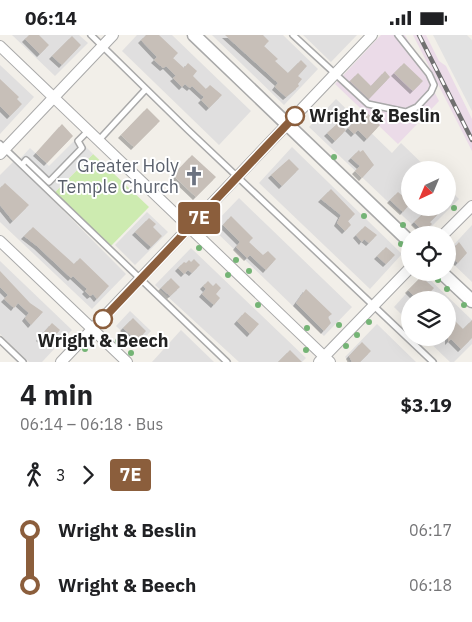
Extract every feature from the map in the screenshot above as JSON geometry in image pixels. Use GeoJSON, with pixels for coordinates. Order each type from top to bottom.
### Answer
{"type":"FeatureCollection","features":[{"type":"Feature","properties":{"kind":"street"},"geometry":{"type":"LineString","coordinates":[[2,149],[112,35]]}},
{"type":"Feature","properties":{"kind":"street"},"geometry":{"type":"LineString","coordinates":[[194,35],[401,233]]}},
{"type":"Feature","properties":{"kind":"street"},"geometry":{"type":"LineString","coordinates":[[61,362],[372,35]]}},
{"type":"Feature","properties":{"kind":"street"},"geometry":{"type":"LineString","coordinates":[[0,46],[325,360],[401,278]]}},
{"type":"Feature","properties":{"kind":"street"},"geometry":{"type":"LineString","coordinates":[[452,226],[472,206]]}},
{"type":"Feature","properties":{"kind":"street"},"geometry":{"type":"LineString","coordinates":[[0,241],[127,362]]}},
{"type":"Feature","properties":{"kind":"street"},"geometry":{"type":"LineString","coordinates":[[451,281],[472,301]]}},
{"type":"Feature","properties":{"kind":"lane"},"geometry":{"type":"LineString","coordinates":[[91,35],[433,362]]}},
{"type":"Feature","properties":{"kind":"lane"},"geometry":{"type":"LineString","coordinates":[[293,35],[368,103],[399,112],[406,112],[417,107],[434,85],[429,74],[398,35]]}},
{"type":"Feature","properties":{"kind":"lane"},"geometry":{"type":"LineString","coordinates":[[99,140],[146,89]]}},
{"type":"Feature","properties":{"kind":"lane"},"geometry":{"type":"LineString","coordinates":[[22,165],[26,160],[49,182],[82,148],[78,141],[89,130]]}},
{"type":"Feature","properties":{"kind":"lane"},"geometry":{"type":"LineString","coordinates":[[2,149],[22,165],[227,362]]}},
{"type":"Feature","properties":{"kind":"lane"},"geometry":{"type":"LineString","coordinates":[[0,340],[23,362]]}},
{"type":"Feature","properties":{"kind":"shaded area"},"geometry":{"type":"Polygon","coordinates":[[[12,35],[79,35],[88,43],[55,76],[12,35]]]}},
{"type":"Feature","properties":{"kind":"shaded area"},"geometry":{"type":"Polygon","coordinates":[[[137,35],[172,35],[251,111],[219,145],[122,51],[137,35]]]}},
{"type":"Feature","properties":{"kind":"shaded area"},"geometry":{"type":"Polygon","coordinates":[[[212,35],[283,35],[318,69],[284,105],[212,35]]]}},
{"type":"Feature","properties":{"kind":"shaded area"},"geometry":{"type":"Polygon","coordinates":[[[303,35],[357,35],[331,62],[303,35]]]}},
{"type":"Feature","properties":{"kind":"shaded area"},"geometry":{"type":"Polygon","coordinates":[[[381,35],[405,35],[439,101],[398,144],[335,84],[381,35]]]}},
{"type":"Feature","properties":{"kind":"shaded area"},"geometry":{"type":"Polygon","coordinates":[[[413,35],[426,35],[439,61],[446,66],[472,119],[472,151],[413,35]]]}},
{"type":"Feature","properties":{"kind":"shaded area"},"geometry":{"type":"Polygon","coordinates":[[[433,35],[467,35],[472,40],[472,111],[433,35]]]}},
{"type":"Feature","properties":{"kind":"shaded area"},"geometry":{"type":"Polygon","coordinates":[[[0,65],[34,97],[0,134],[0,65]]]}},
{"type":"Feature","properties":{"kind":"shaded area"},"geometry":{"type":"Polygon","coordinates":[[[336,99],[392,153],[401,143],[420,161],[401,161],[401,214],[309,127],[336,99]]]}},
{"type":"Feature","properties":{"kind":"shaded area"},"geometry":{"type":"Polygon","coordinates":[[[77,138],[93,154],[55,192],[20,159],[30,148],[49,166],[77,138]]]}},
{"type":"Feature","properties":{"kind":"shaded area"},"geometry":{"type":"Polygon","coordinates":[[[292,147],[401,255],[370,289],[259,183],[292,147]]]}},
{"type":"Feature","properties":{"kind":"shaded area"},"geometry":{"type":"Polygon","coordinates":[[[14,161],[126,274],[92,309],[0,222],[0,175],[14,161]]]}},
{"type":"Feature","properties":{"kind":"shaded area"},"geometry":{"type":"Polygon","coordinates":[[[239,198],[352,307],[324,336],[211,227],[239,198]]]}},
{"type":"Feature","properties":{"kind":"shaded area"},"geometry":{"type":"Polygon","coordinates":[[[147,212],[168,232],[135,265],[115,245],[147,212]]]}},
{"type":"Feature","properties":{"kind":"shaded area"},"geometry":{"type":"Polygon","coordinates":[[[403,216],[442,216],[432,226],[414,226],[403,216]]]}},
{"type":"Feature","properties":{"kind":"shaded area"},"geometry":{"type":"Polygon","coordinates":[[[472,225],[472,282],[456,267],[456,242],[472,225]]]}},
{"type":"Feature","properties":{"kind":"shaded area"},"geometry":{"type":"Polygon","coordinates":[[[191,248],[306,358],[302,362],[239,362],[155,285],[191,248]]]}},
{"type":"Feature","properties":{"kind":"shaded area"},"geometry":{"type":"Polygon","coordinates":[[[0,261],[72,330],[42,362],[29,362],[0,334],[0,261]]]}},
{"type":"Feature","properties":{"kind":"shaded area"},"geometry":{"type":"Polygon","coordinates":[[[418,281],[431,281],[442,291],[409,291],[418,281]]]}},
{"type":"Feature","properties":{"kind":"shaded area"},"geometry":{"type":"Polygon","coordinates":[[[401,299],[401,314],[394,307],[401,299]]]}},
{"type":"Feature","properties":{"kind":"shaded area"},"geometry":{"type":"Polygon","coordinates":[[[456,305],[472,320],[472,344],[454,362],[450,362],[433,346],[456,346],[456,305]]]}},
{"type":"Feature","properties":{"kind":"shaded area"},"geometry":{"type":"Polygon","coordinates":[[[130,311],[151,331],[137,346],[116,326],[130,311]]]}},
{"type":"Feature","properties":{"kind":"shaded area"},"geometry":{"type":"Polygon","coordinates":[[[377,324],[416,362],[350,362],[345,357],[377,324]]]}},
{"type":"Feature","properties":{"kind":"shaded area"},"geometry":{"type":"Polygon","coordinates":[[[181,330],[214,362],[152,362],[181,330]]]}},
{"type":"Feature","properties":{"kind":"green space"},"geometry":{"type":"Polygon","coordinates":[[[93,154],[149,207],[110,247],[53,194],[93,154]]]}},
{"type":"Feature","properties":{"kind":"building"},"geometry":{"type":"Polygon","coordinates":[[[29,35],[39,35],[49,45],[40,54],[25,39],[29,35]]]}},
{"type":"Feature","properties":{"kind":"building"},"geometry":{"type":"Polygon","coordinates":[[[146,35],[159,35],[178,53],[173,58],[184,68],[188,63],[197,71],[193,76],[206,89],[210,85],[222,95],[209,108],[201,100],[204,97],[192,86],[190,88],[185,84],[182,87],[173,78],[176,76],[166,66],[163,68],[154,60],[157,57],[141,40],[146,35]]]}},
{"type":"Feature","properties":{"kind":"building"},"geometry":{"type":"Polygon","coordinates":[[[225,35],[263,35],[269,41],[264,46],[278,59],[275,61],[288,73],[301,60],[307,66],[298,76],[302,79],[298,84],[299,86],[286,97],[275,87],[278,83],[225,35]]]}},
{"type":"Feature","properties":{"kind":"building"},"geometry":{"type":"Polygon","coordinates":[[[72,36],[81,45],[62,65],[52,56],[72,36]]]}},
{"type":"Feature","properties":{"kind":"building"},"geometry":{"type":"Polygon","coordinates":[[[404,63],[423,81],[413,91],[394,73],[404,63]]]}},
{"type":"Feature","properties":{"kind":"building"},"geometry":{"type":"Polygon","coordinates":[[[385,71],[390,77],[369,99],[350,81],[358,73],[371,86],[385,71]]]}},
{"type":"Feature","properties":{"kind":"building"},"geometry":{"type":"Polygon","coordinates":[[[0,79],[19,97],[17,99],[22,104],[10,116],[0,106],[0,79]]]}},
{"type":"Feature","properties":{"kind":"building"},"geometry":{"type":"Polygon","coordinates":[[[147,108],[160,121],[134,147],[121,135],[147,108]]]}},
{"type":"Feature","properties":{"kind":"building"},"geometry":{"type":"Polygon","coordinates":[[[365,111],[380,125],[367,139],[358,130],[354,134],[348,128],[365,111]]]}},
{"type":"Feature","properties":{"kind":"building"},"geometry":{"type":"Polygon","coordinates":[[[338,123],[346,130],[335,141],[327,133],[338,123]]]}},
{"type":"Feature","properties":{"kind":"building"},"geometry":{"type":"Polygon","coordinates":[[[62,124],[73,136],[47,163],[36,153],[62,124]]]}},
{"type":"Feature","properties":{"kind":"building"},"geometry":{"type":"Polygon","coordinates":[[[359,150],[360,152],[363,150],[374,165],[362,178],[355,171],[360,166],[351,158],[359,150]]]}},
{"type":"Feature","properties":{"kind":"building","name":"Greater Holy Temple Church"},"geometry":{"type":"Polygon","coordinates":[[[192,155],[216,177],[196,197],[173,175],[192,155]]]}},
{"type":"Feature","properties":{"kind":"building"},"geometry":{"type":"Polygon","coordinates":[[[289,159],[299,169],[282,186],[271,175],[289,159]]]}},
{"type":"Feature","properties":{"kind":"building"},"geometry":{"type":"Polygon","coordinates":[[[5,183],[29,205],[13,221],[0,205],[0,188],[5,183]]]}},
{"type":"Feature","properties":{"kind":"building"},"geometry":{"type":"Polygon","coordinates":[[[331,189],[355,214],[348,221],[351,225],[345,231],[337,223],[341,215],[321,199],[331,189]]]}},
{"type":"Feature","properties":{"kind":"building"},"geometry":{"type":"Polygon","coordinates":[[[398,192],[401,195],[401,210],[390,200],[398,192]]]}},
{"type":"Feature","properties":{"kind":"building"},"geometry":{"type":"Polygon","coordinates":[[[231,216],[253,238],[249,242],[263,255],[268,251],[276,259],[266,270],[250,255],[247,258],[236,247],[240,242],[223,225],[231,216]]]}},
{"type":"Feature","properties":{"kind":"building"},"geometry":{"type":"Polygon","coordinates":[[[420,216],[436,216],[430,222],[432,224],[430,226],[418,226],[414,222],[420,216]]]}},
{"type":"Feature","properties":{"kind":"building"},"geometry":{"type":"Polygon","coordinates":[[[149,218],[156,224],[153,227],[162,236],[151,247],[135,232],[149,218]]]}},
{"type":"Feature","properties":{"kind":"building"},"geometry":{"type":"Polygon","coordinates":[[[365,226],[377,235],[369,243],[364,239],[362,242],[356,235],[365,226]]]}},
{"type":"Feature","properties":{"kind":"building"},"geometry":{"type":"Polygon","coordinates":[[[33,227],[74,264],[80,258],[109,286],[97,299],[93,294],[90,296],[85,291],[87,289],[73,276],[71,278],[24,236],[33,227]]]}},
{"type":"Feature","properties":{"kind":"building"},"geometry":{"type":"Polygon","coordinates":[[[459,242],[467,253],[458,263],[456,261],[456,245],[459,242]]]}},
{"type":"Feature","properties":{"kind":"building"},"geometry":{"type":"Polygon","coordinates":[[[386,247],[395,255],[386,264],[377,256],[386,247]]]}},
{"type":"Feature","properties":{"kind":"building"},"geometry":{"type":"Polygon","coordinates":[[[194,259],[200,265],[192,273],[188,270],[184,274],[178,268],[184,262],[186,263],[189,260],[191,262],[194,259]]]}},
{"type":"Feature","properties":{"kind":"building"},"geometry":{"type":"Polygon","coordinates":[[[0,271],[30,303],[43,312],[31,325],[25,318],[29,313],[18,303],[14,308],[4,299],[8,295],[0,287],[0,271]]]}},
{"type":"Feature","properties":{"kind":"building"},"geometry":{"type":"Polygon","coordinates":[[[171,278],[180,287],[170,296],[161,288],[171,278]]]}},
{"type":"Feature","properties":{"kind":"building"},"geometry":{"type":"Polygon","coordinates":[[[208,281],[213,286],[216,283],[221,288],[216,294],[220,298],[214,305],[202,294],[206,289],[203,286],[208,281]]]}},
{"type":"Feature","properties":{"kind":"building"},"geometry":{"type":"Polygon","coordinates":[[[417,281],[426,281],[434,288],[431,291],[408,290],[417,281]]]}},
{"type":"Feature","properties":{"kind":"building"},"geometry":{"type":"Polygon","coordinates":[[[306,289],[332,314],[328,317],[331,323],[324,331],[296,303],[306,289]]]}},
{"type":"Feature","properties":{"kind":"building"},"geometry":{"type":"Polygon","coordinates":[[[245,312],[259,324],[250,334],[237,321],[245,312]]]}},
{"type":"Feature","properties":{"kind":"building"},"geometry":{"type":"Polygon","coordinates":[[[133,318],[146,331],[137,341],[123,328],[133,318]]]}},
{"type":"Feature","properties":{"kind":"building"},"geometry":{"type":"Polygon","coordinates":[[[472,320],[472,338],[461,349],[456,344],[456,322],[463,329],[472,320]]]}},
{"type":"Feature","properties":{"kind":"building"},"geometry":{"type":"Polygon","coordinates":[[[52,323],[60,330],[47,345],[39,338],[52,323]]]}},
{"type":"Feature","properties":{"kind":"building"},"geometry":{"type":"Polygon","coordinates":[[[362,342],[371,351],[360,362],[352,362],[349,356],[362,342]]]}},
{"type":"Feature","properties":{"kind":"building"},"geometry":{"type":"Polygon","coordinates":[[[290,350],[302,362],[278,362],[290,350]]]}},
{"type":"Feature","properties":{"kind":"railway"},"geometry":{"type":"LineString","coordinates":[[419,35],[472,140]]}},
{"type":"Feature","properties":{"kind":"bus line","name":"7E"},"geometry":{"type":"LineString","coordinates":[[103,319],[295,116]]}},
{"type":"Feature","properties":{"kind":"place","name":"Wright & Beslin"},"geometry":{"type":"Point","coordinates":[295,116]}},
{"type":"Feature","properties":{"kind":"place","name":"Greater Holy Temple Church"},"geometry":{"type":"Point","coordinates":[194,176]}},
{"type":"Feature","properties":{"kind":"place","name":"Wright & Beech"},"geometry":{"type":"Point","coordinates":[103,319]}}]}
